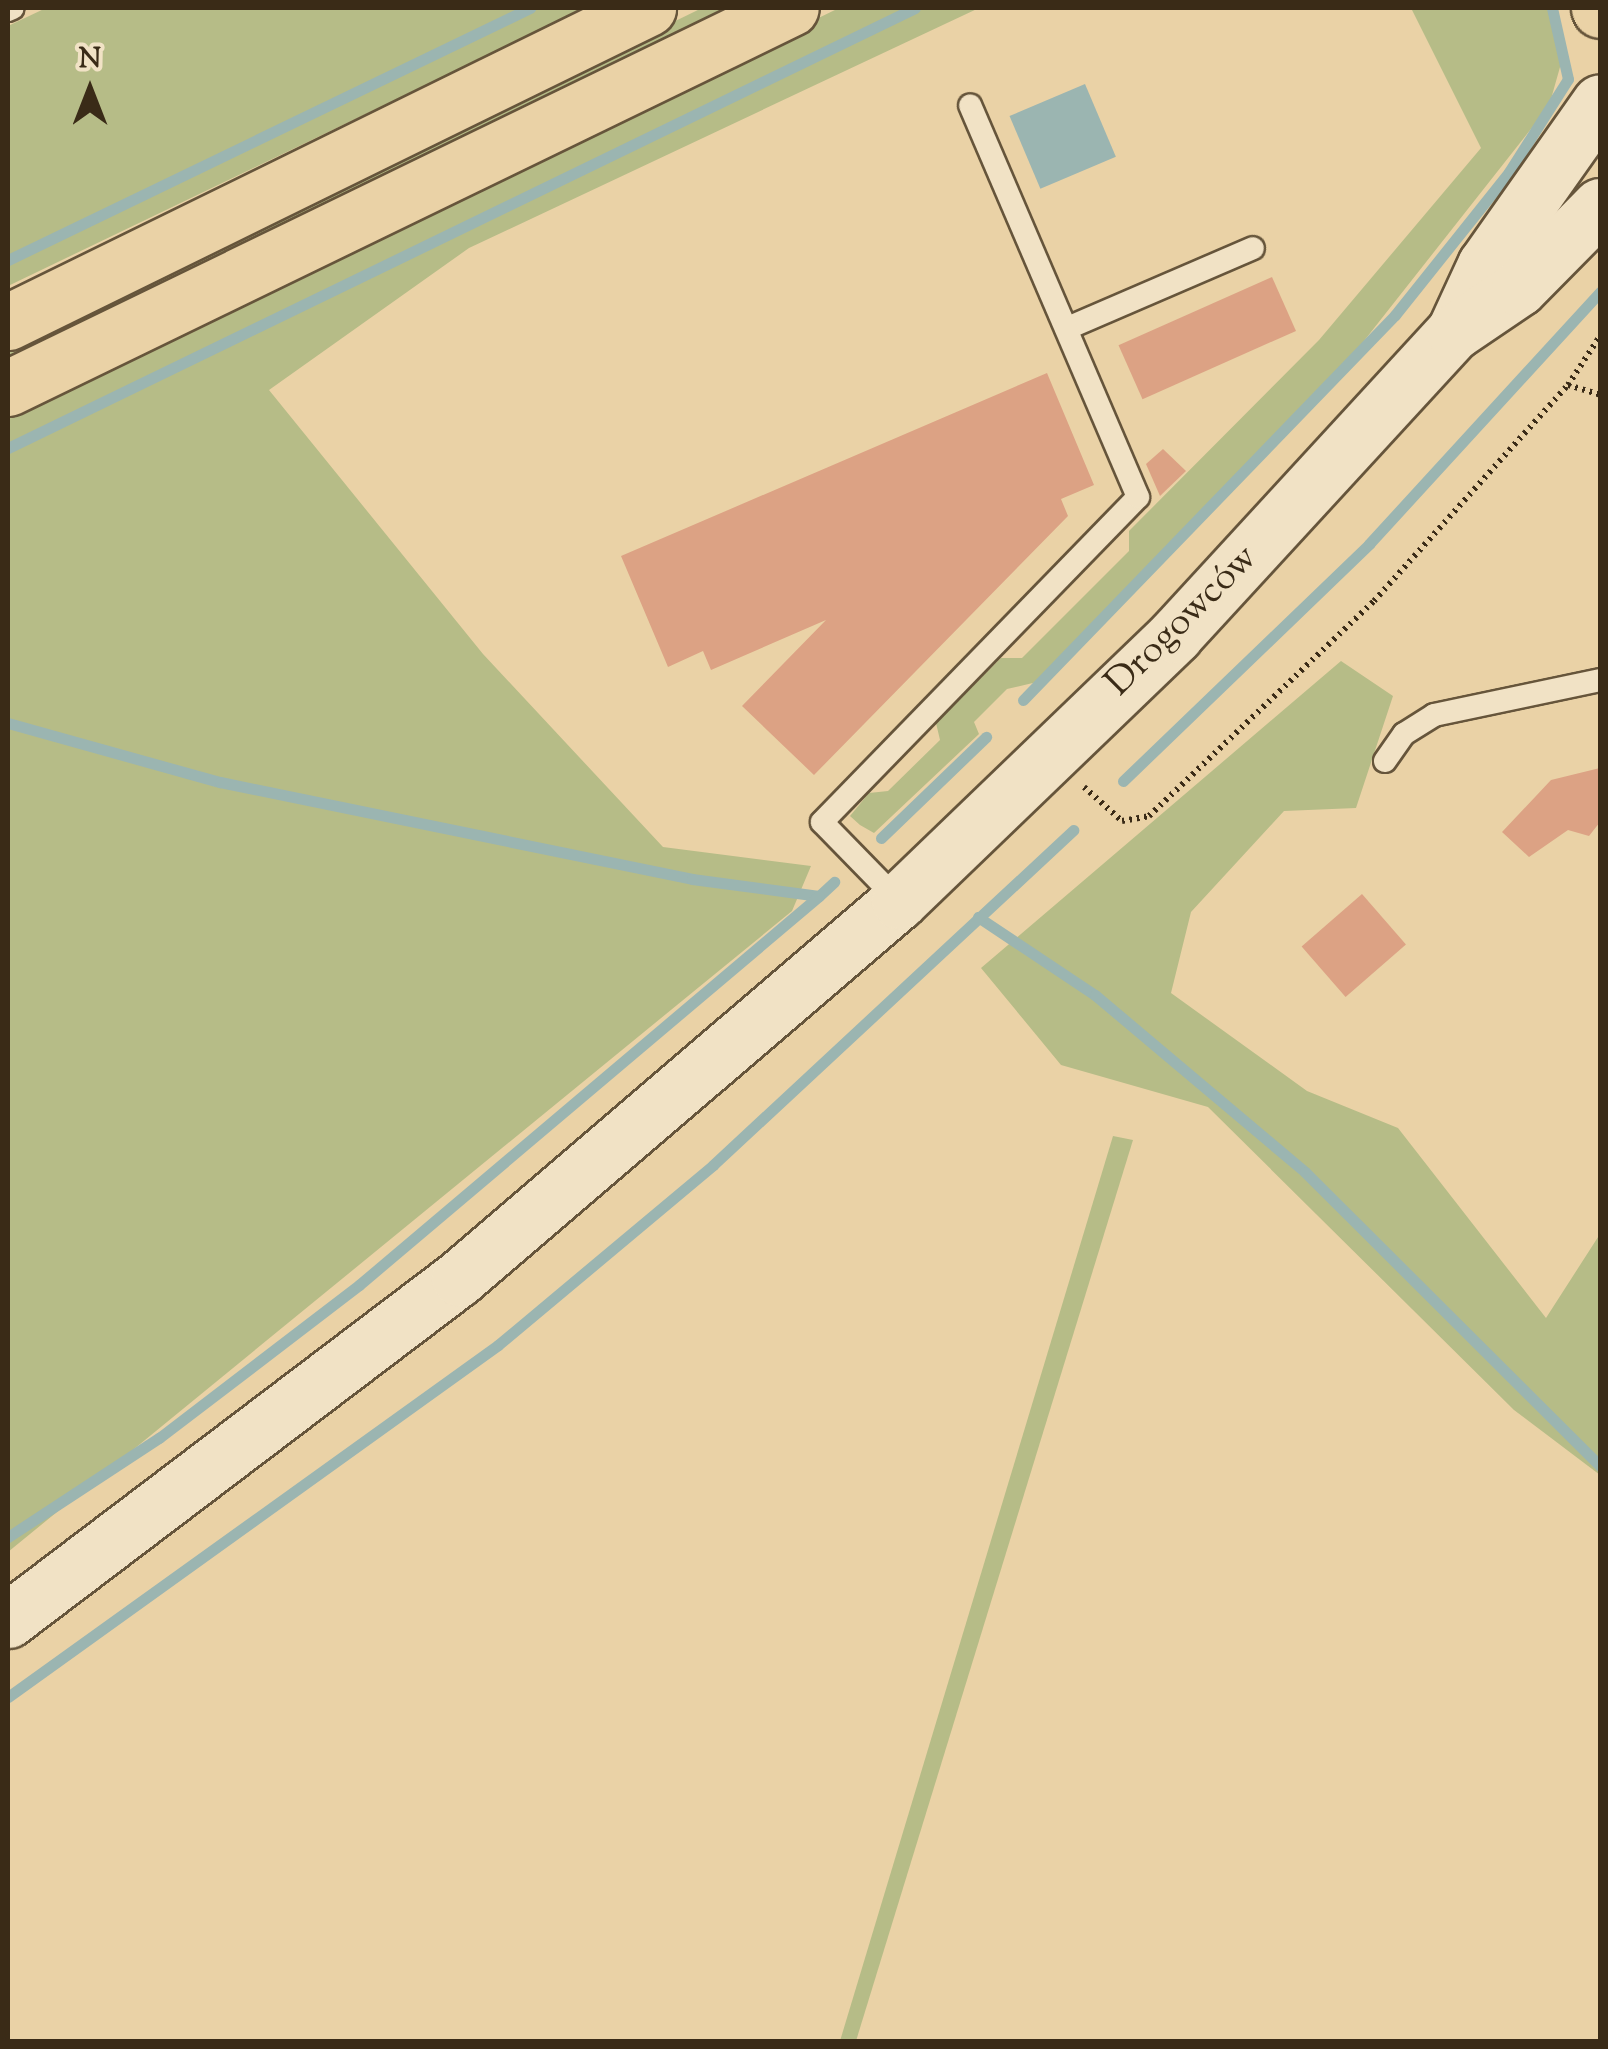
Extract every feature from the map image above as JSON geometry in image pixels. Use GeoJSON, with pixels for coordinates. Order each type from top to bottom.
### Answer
{"type":"FeatureCollection","features":[{"type":"Feature","properties":{"kind":"highway"},"geometry":{"type":"LineString","coordinates":[[8,322],[648,8]]}},
{"type":"Feature","properties":{"kind":"highway"},"geometry":{"type":"LineString","coordinates":[[8,388],[791,8]]}},
{"type":"Feature","properties":{"kind":"main road","name":"Drogowców"},"geometry":{"type":"LineString","coordinates":[[1454,332],[1486,264],[1600,102]]}},
{"type":"Feature","properties":{"kind":"main road","name":"Drogowców"},"geometry":{"type":"LineString","coordinates":[[8,1620],[460,1278],[899,901],[1175,636],[1454,332],[1519,288],[1600,206]]}},
{"type":"Feature","properties":{"kind":"lane"},"geometry":{"type":"LineString","coordinates":[[899,901],[822,822],[1138,496],[1070,327],[970,106]]}},
{"type":"Feature","properties":{"kind":"lane"},"geometry":{"type":"LineString","coordinates":[[1070,327],[1253,248]]}},
{"type":"Feature","properties":{"kind":"lane"},"geometry":{"type":"LineString","coordinates":[[1385,760],[1404,734],[1434,716],[1600,680]]}},
{"type":"Feature","properties":{"kind":"path"},"geometry":{"type":"LineString","coordinates":[[1048,755],[1122,821],[1149,816],[1374,601],[1568,385],[1600,336]]}},
{"type":"Feature","properties":{"kind":"path"},"geometry":{"type":"LineString","coordinates":[[1568,385],[1600,395]]}},
{"type":"Feature","properties":{"kind":"green space"},"geometry":{"type":"Polygon","coordinates":[[[46,8],[586,8],[8,286],[8,26],[46,8]]]}},
{"type":"Feature","properties":{"kind":"green space"},"geometry":{"type":"Polygon","coordinates":[[[702,8],[741,8],[8,361],[8,347],[702,8]]]}},
{"type":"Feature","properties":{"kind":"green space"},"geometry":{"type":"Polygon","coordinates":[[[839,8],[979,8],[469,248],[269,390],[483,654],[663,847],[811,866],[792,911],[8,1552],[8,412],[839,8]]]}},
{"type":"Feature","properties":{"kind":"green space"},"geometry":{"type":"Polygon","coordinates":[[[1411,8],[1547,8],[1564,53],[1549,106],[1356,351],[1037,682],[1007,689],[974,722],[979,734],[874,833],[860,825],[850,816],[869,793],[888,791],[940,740],[936,723],[1001,658],[1022,658],[1129,551],[1129,531],[1319,340],[1481,148],[1411,8]]]}},
{"type":"Feature","properties":{"kind":"green space"},"geometry":{"type":"Polygon","coordinates":[[[1341,661],[1393,696],[1356,808],[1284,811],[1191,912],[1171,993],[1307,1091],[1398,1128],[1546,1318],[1600,1234],[1600,1475],[1514,1410],[1208,1107],[1061,1065],[981,968],[1341,661]]]}},
{"type":"Feature","properties":{"kind":"green space"},"geometry":{"type":"Polygon","coordinates":[[[1113,1136],[1133,1140],[856,2041],[840,2041],[1113,1136]]]}},
{"type":"Feature","properties":{"kind":"water"},"geometry":{"type":"Polygon","coordinates":[[[1085,84],[1116,157],[1040,189],[1010,116],[1085,84]]]}},
{"type":"Feature","properties":{"kind":"building"},"geometry":{"type":"Polygon","coordinates":[[[1272,277],[1296,331],[1143,399],[1119,345],[1272,277]]]}},
{"type":"Feature","properties":{"kind":"building"},"geometry":{"type":"Polygon","coordinates":[[[1047,373],[1094,485],[1061,499],[1068,516],[814,775],[742,706],[826,620],[711,670],[703,651],[668,667],[621,556],[1047,373]]]}},
{"type":"Feature","properties":{"kind":"building"},"geometry":{"type":"Polygon","coordinates":[[[1163,449],[1186,471],[1160,496],[1146,464],[1163,449]]]}},
{"type":"Feature","properties":{"kind":"building"},"geometry":{"type":"Polygon","coordinates":[[[1600,768],[1600,822],[1589,836],[1568,830],[1529,857],[1502,832],[1551,780],[1600,768]]]}},
{"type":"Feature","properties":{"kind":"building"},"geometry":{"type":"Polygon","coordinates":[[[1362,894],[1406,945],[1346,997],[1302,946],[1362,894]]]}},
{"type":"Feature","properties":{"kind":"waterway"},"geometry":{"type":"LineString","coordinates":[[8,260],[530,8]]}},
{"type":"Feature","properties":{"kind":"waterway"},"geometry":{"type":"LineString","coordinates":[[8,448],[915,8]]}},
{"type":"Feature","properties":{"kind":"waterway"},"geometry":{"type":"LineString","coordinates":[[1023,700],[1395,315],[1509,172],[1568,79],[1552,8]]}},
{"type":"Feature","properties":{"kind":"waterway"},"geometry":{"type":"LineString","coordinates":[[1123,781],[1369,544],[1600,292]]}},
{"type":"Feature","properties":{"kind":"waterway"},"geometry":{"type":"LineString","coordinates":[[8,723],[220,782],[692,879],[819,896],[834,882]]}},
{"type":"Feature","properties":{"kind":"waterway"},"geometry":{"type":"LineString","coordinates":[[881,838],[986,737]]}},
{"type":"Feature","properties":{"kind":"waterway"},"geometry":{"type":"LineString","coordinates":[[8,1697],[498,1345],[713,1165],[1074,830]]}},
{"type":"Feature","properties":{"kind":"waterway"},"geometry":{"type":"LineString","coordinates":[[8,1537],[159,1438],[359,1285],[819,896]]}},
{"type":"Feature","properties":{"kind":"waterway"},"geometry":{"type":"LineString","coordinates":[[978,917],[1095,995],[1305,1172],[1600,1466]]}}]}
